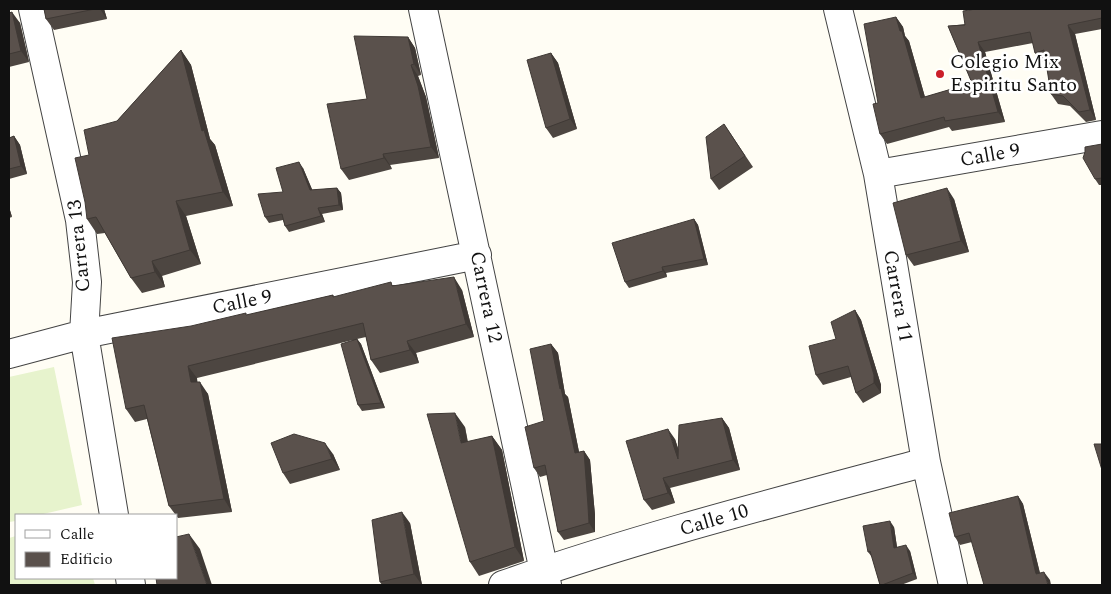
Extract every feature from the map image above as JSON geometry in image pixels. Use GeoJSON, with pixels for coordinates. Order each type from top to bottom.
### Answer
{"type":"FeatureCollection","features":[{"type":"Feature","properties":{"kind":"street","name":"Carrera 13"},"geometry":{"type":"LineString","coordinates":[[33,9],[80,220],[87,282],[84,334],[114,514]]}},
{"type":"Feature","properties":{"kind":"street","name":"Carrera 12"},"geometry":{"type":"LineString","coordinates":[[423,9],[546,578]]}},
{"type":"Feature","properties":{"kind":"street","name":"Carrera 11"},"geometry":{"type":"LineString","coordinates":[[838,9],[878,174],[926,462],[953,585]]}},
{"type":"Feature","properties":{"kind":"street","name":"Calle 9"},"geometry":{"type":"LineString","coordinates":[[878,174],[1102,135]]}},
{"type":"Feature","properties":{"kind":"street","name":"Calle 9"},"geometry":{"type":"LineString","coordinates":[[9,354],[84,334],[477,255]]}},
{"type":"Feature","properties":{"kind":"street","name":"Calle 10"},"geometry":{"type":"LineString","coordinates":[[503,585],[546,578],[714,519],[926,462]]}},
{"type":"Feature","properties":{"kind":"green space"},"geometry":{"type":"Polygon","coordinates":[[[54,367],[82,505],[43,514],[15,514],[15,521],[9,522],[9,377],[54,367]]]}},
{"type":"Feature","properties":{"kind":"green space"},"geometry":{"type":"Polygon","coordinates":[[[15,536],[15,579],[93,579],[95,585],[9,585],[9,538],[15,536]]]}},
{"type":"Feature","properties":{"kind":"building"},"geometry":{"type":"Polygon","coordinates":[[[44,9],[95,9],[46,19],[44,9]]]}},
{"type":"Feature","properties":{"kind":"building"},"geometry":{"type":"Polygon","coordinates":[[[976,9],[1102,9],[1102,18],[1068,25],[1090,110],[1079,112],[1063,96],[1051,94],[1044,50],[1035,53],[1030,32],[978,42],[998,112],[945,121],[944,117],[880,134],[873,104],[878,103],[864,24],[896,17],[900,31],[902,31],[921,98],[972,83],[948,26],[965,25],[963,11],[976,9]]]}},
{"type":"Feature","properties":{"kind":"building"},"geometry":{"type":"Polygon","coordinates":[[[12,12],[21,51],[9,54],[9,13],[12,12]]]}},
{"type":"Feature","properties":{"kind":"building"},"geometry":{"type":"Polygon","coordinates":[[[354,36],[408,37],[414,64],[411,65],[418,86],[431,147],[383,154],[384,158],[341,169],[327,104],[367,99],[354,36]]]}},
{"type":"Feature","properties":{"kind":"building"},"geometry":{"type":"Polygon","coordinates":[[[181,50],[202,131],[204,130],[223,192],[176,201],[190,250],[152,261],[155,272],[131,278],[96,217],[87,219],[75,158],[89,155],[84,130],[117,121],[181,50]]]}},
{"type":"Feature","properties":{"kind":"building"},"geometry":{"type":"Polygon","coordinates":[[[551,53],[570,119],[546,128],[527,60],[551,53]]]}},
{"type":"Feature","properties":{"kind":"building"},"geometry":{"type":"Polygon","coordinates":[[[724,124],[745,156],[711,179],[706,137],[724,124]]]}},
{"type":"Feature","properties":{"kind":"building"},"geometry":{"type":"Polygon","coordinates":[[[14,136],[21,166],[9,169],[9,138],[14,136]]]}},
{"type":"Feature","properties":{"kind":"building"},"geometry":{"type":"Polygon","coordinates":[[[1102,144],[1102,178],[1095,179],[1083,158],[1085,147],[1102,144]]]}},
{"type":"Feature","properties":{"kind":"building"},"geometry":{"type":"Polygon","coordinates":[[[299,162],[310,190],[337,188],[339,205],[318,208],[321,216],[285,226],[282,214],[265,217],[258,194],[283,192],[276,168],[299,162]]]}},
{"type":"Feature","properties":{"kind":"building"},"geometry":{"type":"Polygon","coordinates":[[[947,188],[961,241],[906,255],[893,203],[947,188]]]}},
{"type":"Feature","properties":{"kind":"building"},"geometry":{"type":"Polygon","coordinates":[[[694,219],[704,259],[662,267],[663,271],[625,282],[612,243],[694,219]]]}},
{"type":"Feature","properties":{"kind":"building"},"geometry":{"type":"Polygon","coordinates":[[[454,277],[466,324],[407,341],[410,350],[371,360],[363,323],[188,366],[191,382],[200,382],[224,499],[169,506],[144,405],[126,409],[112,338],[191,326],[246,313],[246,315],[333,295],[333,297],[391,282],[392,286],[454,277]]]}},
{"type":"Feature","properties":{"kind":"building"},"geometry":{"type":"Polygon","coordinates":[[[855,310],[874,375],[874,383],[856,393],[848,366],[816,375],[809,346],[836,339],[831,322],[855,310]]]}},
{"type":"Feature","properties":{"kind":"building"},"geometry":{"type":"Polygon","coordinates":[[[357,339],[381,403],[358,405],[341,344],[357,339]]]}},
{"type":"Feature","properties":{"kind":"building"},"geometry":{"type":"Polygon","coordinates":[[[551,344],[575,453],[584,451],[589,523],[558,532],[545,465],[534,468],[525,427],[544,421],[530,349],[551,344]]]}},
{"type":"Feature","properties":{"kind":"building"},"geometry":{"type":"Polygon","coordinates":[[[455,413],[461,443],[492,436],[515,547],[470,562],[427,414],[455,413]]]}},
{"type":"Feature","properties":{"kind":"building"},"geometry":{"type":"Polygon","coordinates":[[[722,418],[733,460],[663,478],[668,493],[644,500],[626,441],[668,429],[678,459],[679,425],[722,418]]]}},
{"type":"Feature","properties":{"kind":"building"},"geometry":{"type":"Polygon","coordinates":[[[294,434],[325,443],[332,459],[283,473],[271,443],[294,434]]]}},
{"type":"Feature","properties":{"kind":"building"},"geometry":{"type":"Polygon","coordinates":[[[1094,444],[1102,444],[1102,470],[1094,444]]]}},
{"type":"Feature","properties":{"kind":"building"},"geometry":{"type":"Polygon","coordinates":[[[1018,496],[1036,574],[1044,572],[1048,585],[984,585],[969,533],[955,537],[949,513],[1018,496]]]}},
{"type":"Feature","properties":{"kind":"building"},"geometry":{"type":"Polygon","coordinates":[[[402,512],[414,574],[380,582],[372,520],[402,512]]]}},
{"type":"Feature","properties":{"kind":"building"},"geometry":{"type":"Polygon","coordinates":[[[890,521],[894,548],[906,545],[913,573],[880,585],[870,551],[868,552],[863,526],[890,521]]]}},
{"type":"Feature","properties":{"kind":"building"},"geometry":{"type":"Polygon","coordinates":[[[189,534],[207,585],[157,585],[156,579],[178,579],[178,537],[189,534]]]}},
{"type":"Feature","properties":{"kind":"place","name":"Colegio Mix Espiritu Santo"},"geometry":{"type":"Point","coordinates":[940,74]}}]}
